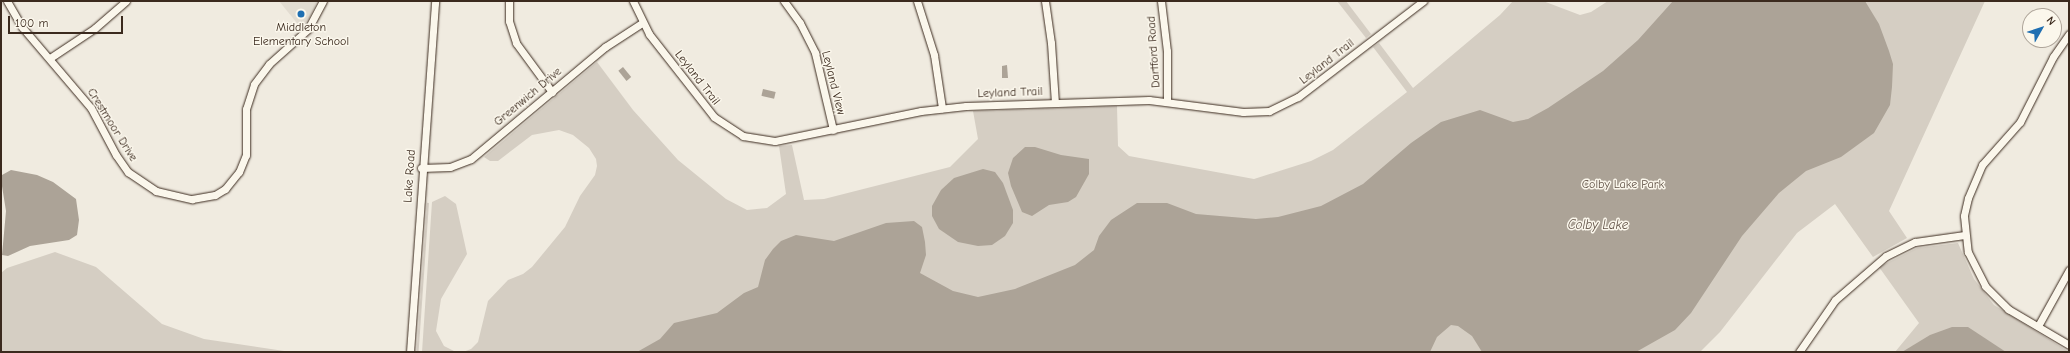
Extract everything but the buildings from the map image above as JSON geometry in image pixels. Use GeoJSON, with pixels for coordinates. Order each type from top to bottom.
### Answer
{"type":"FeatureCollection","features":[{"type":"Feature","properties":{"kind":"street","name":"Crestmoor Drive"},"geometry":{"type":"LineString","coordinates":[[7,1],[22,27],[50,58],[91,108],[118,160],[136,179],[168,195],[203,199],[225,189],[239,172],[246,154],[246,109],[254,84],[268,64],[308,29],[323,1]]}},
{"type":"Feature","properties":{"kind":"street"},"geometry":{"type":"LineString","coordinates":[[50,58],[95,28],[126,1]]}},
{"type":"Feature","properties":{"kind":"street","name":"Lake Road"},"geometry":{"type":"LineString","coordinates":[[410,352],[421,168],[435,1]]}},
{"type":"Feature","properties":{"kind":"street"},"geometry":{"type":"LineString","coordinates":[[509,1],[509,21],[516,43],[552,92]]}},
{"type":"Feature","properties":{"kind":"street","name":"Leyland Trail"},"geometry":{"type":"LineString","coordinates":[[633,1],[642,23],[709,112],[732,131],[751,138],[775,141],[942,108],[1055,103],[1167,101],[1247,112],[1279,108],[1302,95],[1423,1]]}},
{"type":"Feature","properties":{"kind":"street","name":"Leyland View"},"geometry":{"type":"LineString","coordinates":[[784,1],[802,26],[815,53],[833,130]]}},
{"type":"Feature","properties":{"kind":"street"},"geometry":{"type":"LineString","coordinates":[[917,1],[934,55],[942,108]]}},
{"type":"Feature","properties":{"kind":"street"},"geometry":{"type":"LineString","coordinates":[[1045,1],[1051,38],[1055,103]]}},
{"type":"Feature","properties":{"kind":"street","name":"Dartford Road"},"geometry":{"type":"LineString","coordinates":[[1161,1],[1167,51],[1167,101]]}},
{"type":"Feature","properties":{"kind":"street","name":"Greenwich Drive"},"geometry":{"type":"LineString","coordinates":[[421,168],[447,168],[467,161],[611,42],[642,23]]}},
{"type":"Feature","properties":{"kind":"street"},"geometry":{"type":"LineString","coordinates":[[2069,34],[2053,57],[2020,122],[1982,165],[1974,181],[1964,216],[1965,235],[1972,263],[1985,286],[2008,309],[2069,345]]}},
{"type":"Feature","properties":{"kind":"street"},"geometry":{"type":"LineString","coordinates":[[1799,352],[1835,300],[1886,256],[1914,242],[1965,235]]}},
{"type":"Feature","properties":{"kind":"street"},"geometry":{"type":"LineString","coordinates":[[2038,326],[2069,270]]}},
{"type":"Feature","properties":{"kind":"shaded area","name":"Middleton Elementary School"},"geometry":{"type":"Polygon","coordinates":[[[279,1],[317,1],[310,17],[301,28],[279,1]]]}},
{"type":"Feature","properties":{"kind":"green space"},"geometry":{"type":"Polygon","coordinates":[[[1337,1],[1346,1],[1371,34],[1366,38],[1337,1]]]}},
{"type":"Feature","properties":{"kind":"green space","name":"Colby Lake Park"},"geometry":{"type":"Polygon","coordinates":[[[1513,1],[1543,1],[1580,15],[1591,12],[1608,1],[1985,1],[1889,211],[1907,238],[1873,257],[1835,204],[1797,233],[1720,332],[1700,352],[463,352],[471,349],[478,342],[488,301],[508,280],[523,274],[532,267],[565,227],[580,196],[595,175],[597,166],[596,159],[589,148],[573,135],[559,130],[532,135],[498,161],[490,161],[484,157],[597,62],[633,110],[678,160],[726,199],[747,210],[767,208],[786,194],[779,146],[792,145],[804,200],[824,199],[950,167],[978,139],[973,111],[1117,106],[1118,146],[1129,156],[1254,179],[1311,161],[1333,150],[1407,92],[1373,47],[1379,43],[1413,88],[1500,15],[1513,1]]]}},
{"type":"Feature","properties":{"kind":"green space"},"geometry":{"type":"Polygon","coordinates":[[[445,196],[456,204],[467,254],[441,299],[436,331],[444,346],[456,352],[422,352],[432,202],[445,196]]]}},
{"type":"Feature","properties":{"kind":"green space"},"geometry":{"type":"Polygon","coordinates":[[[427,203],[429,203],[419,352],[417,351],[427,203]]]}},
{"type":"Feature","properties":{"kind":"green space"},"geometry":{"type":"Polygon","coordinates":[[[1958,243],[1974,279],[1994,305],[2069,352],[1895,352],[1919,323],[1879,267],[1917,248],[1958,243]]]}},
{"type":"Feature","properties":{"kind":"green space"},"geometry":{"type":"Polygon","coordinates":[[[55,252],[96,267],[162,324],[204,339],[291,352],[1,352],[1,273],[7,268],[55,252]]]}},
{"type":"Feature","properties":{"kind":"water","name":"Colby Lake"},"geometry":{"type":"Polygon","coordinates":[[[1673,1],[1865,1],[1879,24],[1889,51],[1893,64],[1892,87],[1890,105],[1874,133],[1841,157],[1806,171],[1779,193],[1742,236],[1691,313],[1675,330],[1636,352],[1482,352],[1472,336],[1458,326],[1451,325],[1437,337],[1430,352],[637,352],[660,339],[674,323],[717,313],[744,293],[758,287],[765,260],[773,249],[781,241],[796,235],[834,241],[886,223],[914,221],[922,227],[925,242],[926,255],[920,273],[953,291],[978,297],[1015,289],[1075,265],[1094,250],[1099,236],[1111,220],[1137,203],[1167,203],[1196,214],[1256,219],[1278,217],[1321,206],[1363,184],[1411,143],[1441,122],[1480,110],[1513,122],[1528,119],[1548,108],[1603,71],[1638,40],[1673,1]]]}},
{"type":"Feature","properties":{"kind":"water"},"geometry":{"type":"Polygon","coordinates":[[[1007,65],[1008,78],[1002,78],[1002,66],[1007,65]]]}},
{"type":"Feature","properties":{"kind":"water"},"geometry":{"type":"Polygon","coordinates":[[[623,67],[631,77],[627,81],[618,71],[623,67]]]}},
{"type":"Feature","properties":{"kind":"water"},"geometry":{"type":"Polygon","coordinates":[[[763,89],[776,92],[774,99],[761,96],[763,89]]]}},
{"type":"Feature","properties":{"kind":"water"},"geometry":{"type":"Polygon","coordinates":[[[1025,147],[1035,147],[1061,155],[1089,159],[1089,174],[1076,197],[1068,202],[1049,205],[1032,216],[1022,212],[1011,186],[1008,173],[1013,158],[1025,147]]]}},
{"type":"Feature","properties":{"kind":"water"},"geometry":{"type":"Polygon","coordinates":[[[983,169],[995,172],[1003,183],[1013,210],[1013,223],[1005,236],[992,245],[978,246],[958,242],[939,229],[932,216],[932,206],[941,190],[954,178],[983,169]]]}},
{"type":"Feature","properties":{"kind":"water"},"geometry":{"type":"Polygon","coordinates":[[[11,170],[37,175],[53,182],[76,199],[79,220],[77,235],[69,240],[30,246],[8,256],[2,255],[6,211],[1,180],[2,175],[11,170]]]}},
{"type":"Feature","properties":{"kind":"water"},"geometry":{"type":"Polygon","coordinates":[[[1952,327],[1968,327],[2006,352],[1902,352],[1930,335],[1952,327]]]}},
{"type":"Feature","properties":{"kind":"place","name":"Middleton Elementary School"},"geometry":{"type":"Point","coordinates":[301,14]}}]}
